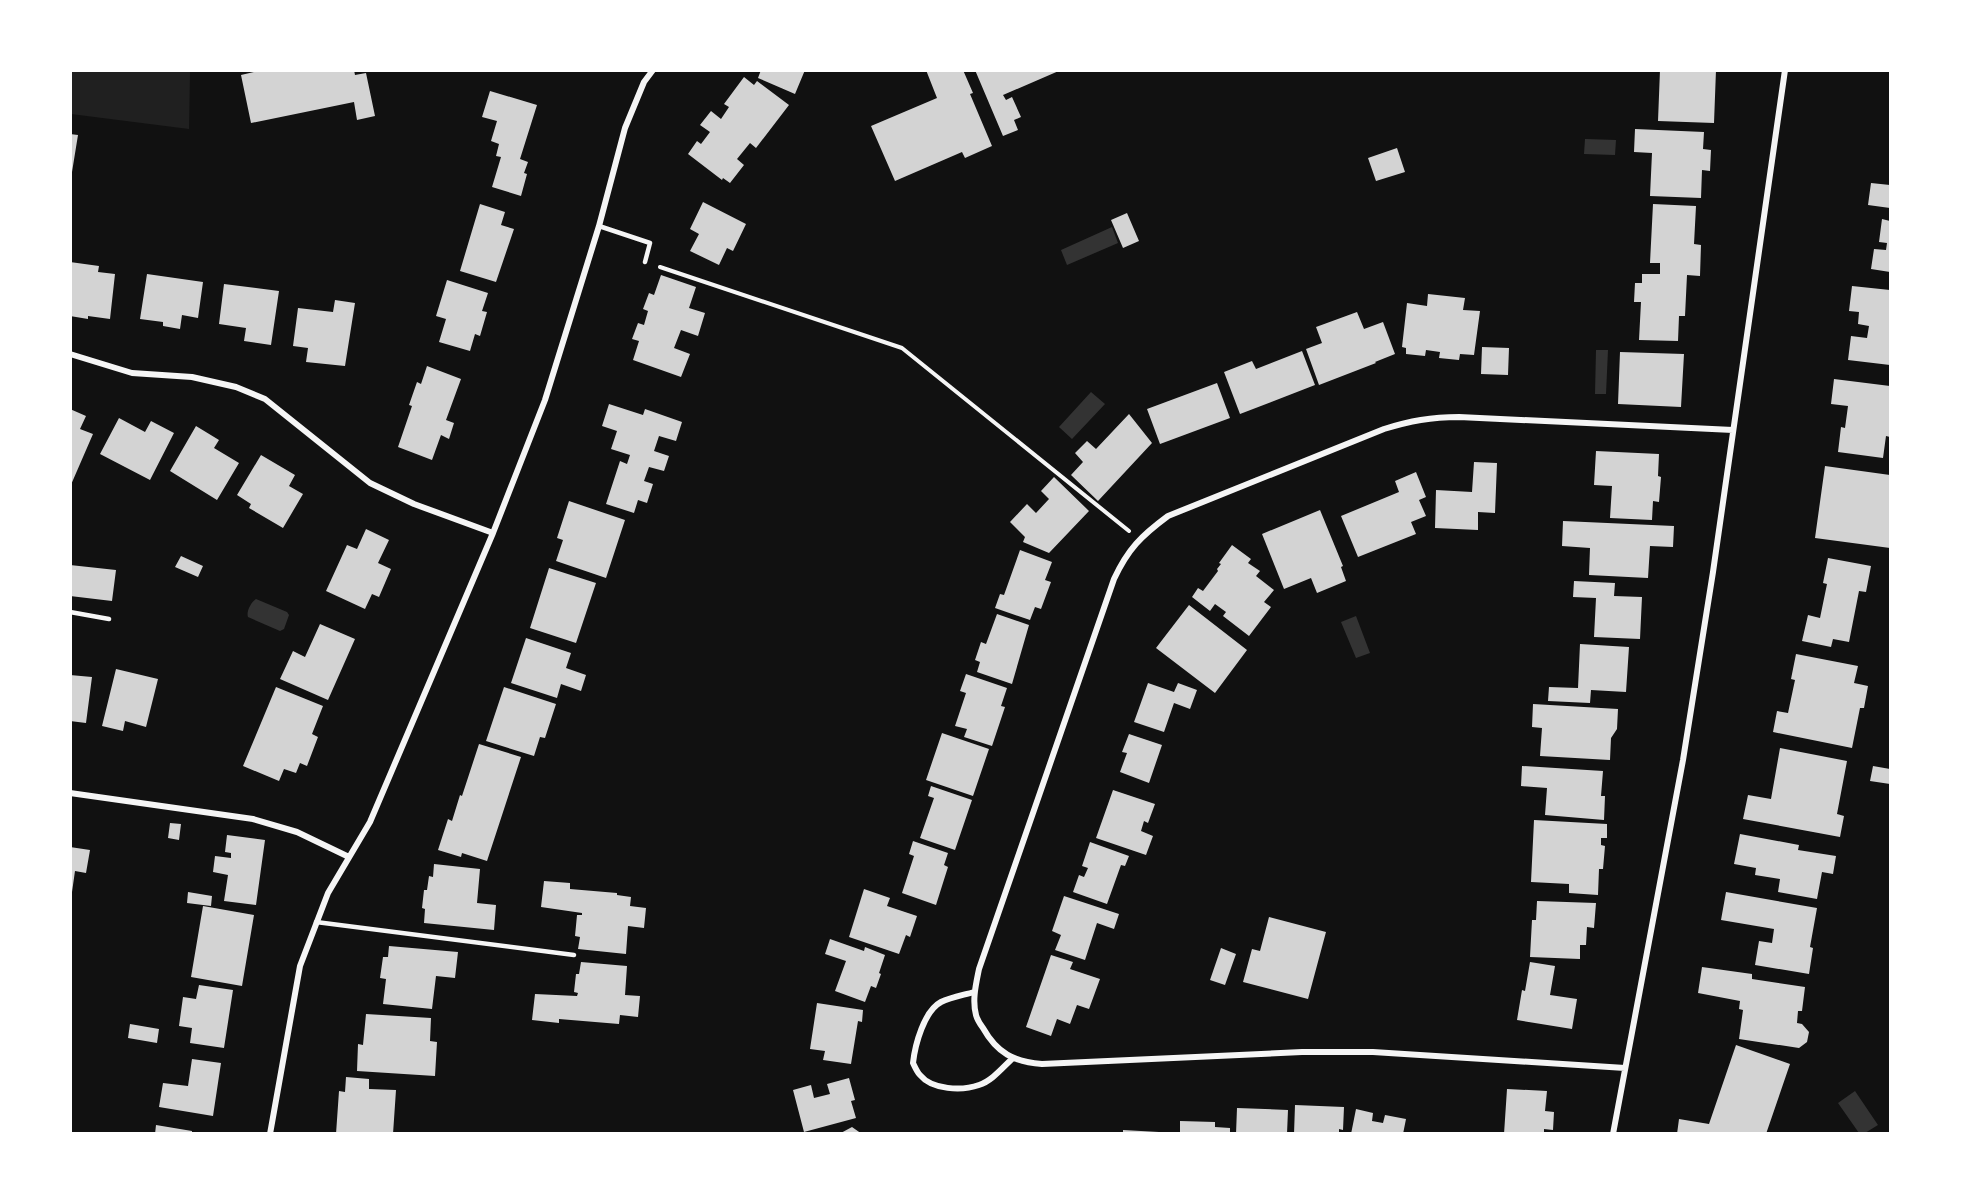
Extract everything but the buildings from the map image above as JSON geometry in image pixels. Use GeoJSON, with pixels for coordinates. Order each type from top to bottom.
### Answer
{"type":"FeatureCollection","features":[{"type":"Feature","properties":{"kind":"street"},"geometry":{"type":"LineString","coordinates":[[270,1134],[300,966],[328,893],[370,822],[493,533],[545,400],[599,226],[625,128],[644,82],[653,70]]}},
{"type":"Feature","properties":{"kind":"street"},"geometry":{"type":"LineString","coordinates":[[1613,1134],[1683,760],[1785,70]]}},
{"type":"Feature","properties":{"kind":"street"},"geometry":{"type":"LineString","coordinates":[[70,354],[132,373],[192,377],[236,387],[265,399],[370,483],[414,504],[493,533]]}},
{"type":"Feature","properties":{"kind":"street"},"geometry":{"type":"LineString","coordinates":[[1625,1068],[1374,1052],[1302,1052],[1026,1063],[997,1049],[986,1035],[976,1016],[974,992],[979,969],[1114,579],[1125,556],[1139,539],[1168,516],[1384,429],[1420,419],[1459,417],[1733,430]]}},
{"type":"Feature","properties":{"kind":"street"},"geometry":{"type":"LineString","coordinates":[[70,793],[253,819],[297,832],[349,857]]}},
{"type":"Feature","properties":{"kind":"street"},"geometry":{"type":"LineString","coordinates":[[974,992],[939,1003],[928,1016],[919,1035],[913,1063],[921,1077],[936,1085],[962,1088],[981,1085],[1013,1058]]}},
{"type":"Feature","properties":{"kind":"lane"},"geometry":{"type":"LineString","coordinates":[[599,226],[650,243],[645,262]]}},
{"type":"Feature","properties":{"kind":"lane"},"geometry":{"type":"LineString","coordinates":[[70,612],[109,619]]}},
{"type":"Feature","properties":{"kind":"lane"},"geometry":{"type":"LineString","coordinates":[[316,922],[574,955]]}},
{"type":"Feature","properties":{"kind":"path"},"geometry":{"type":"LineString","coordinates":[[645,262],[902,348],[1139,539]]}},
{"type":"Feature","properties":{"kind":"shaded area"},"geometry":{"type":"Polygon","coordinates":[[[71,70],[190,71],[189,129],[71,114],[71,70]]]}},
{"type":"Feature","properties":{"kind":"shaded area"},"geometry":{"type":"Polygon","coordinates":[[[1585,139],[1616,140],[1615,155],[1584,154],[1585,139]]]}},
{"type":"Feature","properties":{"kind":"shaded area"},"geometry":{"type":"Polygon","coordinates":[[[1112,227],[1118,243],[1067,265],[1061,250],[1112,227]]]}},
{"type":"Feature","properties":{"kind":"shaded area"},"geometry":{"type":"Polygon","coordinates":[[[1596,350],[1608,350],[1606,394],[1595,394],[1596,350]]]}},
{"type":"Feature","properties":{"kind":"shaded area"},"geometry":{"type":"Polygon","coordinates":[[[1091,392],[1105,404],[1072,439],[1059,427],[1091,392]]]}},
{"type":"Feature","properties":{"kind":"shaded area"},"geometry":{"type":"Polygon","coordinates":[[[256,599],[287,612],[289,615],[284,629],[280,631],[248,617],[249,607],[256,599]]]}},
{"type":"Feature","properties":{"kind":"shaded area"},"geometry":{"type":"Polygon","coordinates":[[[1356,616],[1370,653],[1356,658],[1341,622],[1356,616]]]}},
{"type":"Feature","properties":{"kind":"shaded area"},"geometry":{"type":"Polygon","coordinates":[[[1855,1091],[1878,1125],[1865,1133],[1859,1133],[1838,1103],[1855,1091]]]}}]}
